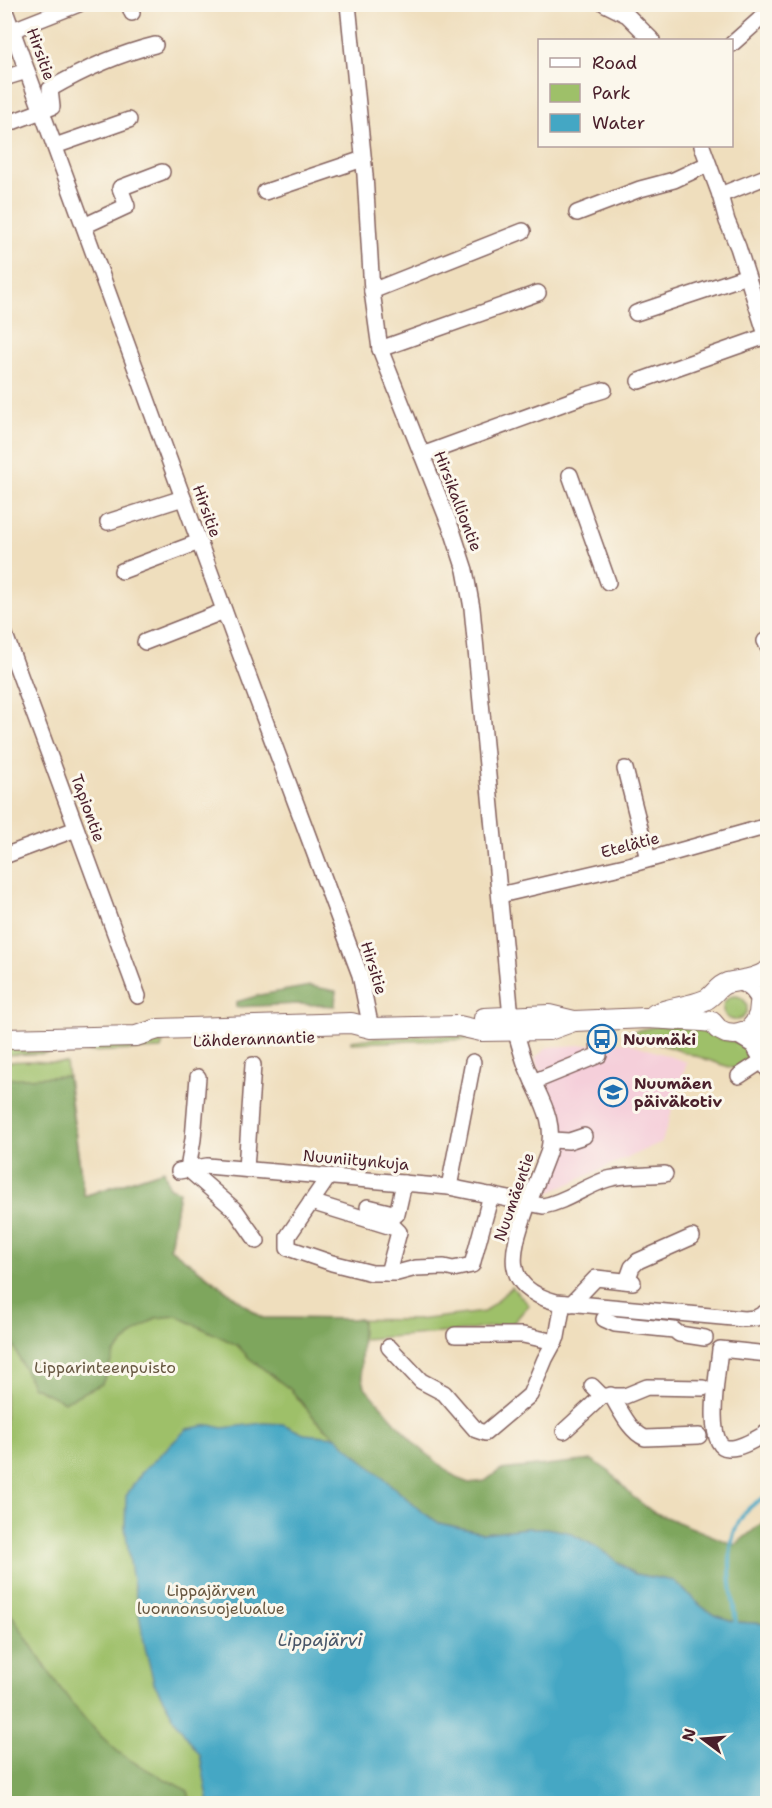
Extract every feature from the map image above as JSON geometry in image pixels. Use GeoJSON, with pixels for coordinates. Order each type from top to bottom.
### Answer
{"type":"FeatureCollection","features":[{"type":"Feature","properties":{"kind":"main road"},"geometry":{"type":"LineString","coordinates":[[710,998],[720,986],[753,979],[768,971]]}},
{"type":"Feature","properties":{"kind":"main road","name":"Lähderannantie"},"geometry":{"type":"LineString","coordinates":[[647,1018],[665,1010],[710,998]]}},
{"type":"Feature","properties":{"kind":"main road"},"geometry":{"type":"LineString","coordinates":[[712,1022],[722,1031],[735,1034],[749,1030],[762,1005]]}},
{"type":"Feature","properties":{"kind":"main road","name":"Lähderannantie"},"geometry":{"type":"LineString","coordinates":[[4,1039],[136,1036],[159,1042],[352,1036],[371,1028],[459,1026],[480,1018],[513,1024],[549,1016],[574,1021],[647,1018],[712,1022]]}},
{"type":"Feature","properties":{"kind":"street"},"geometry":{"type":"LineString","coordinates":[[13,30],[79,4]]}},
{"type":"Feature","properties":{"kind":"street","name":"Hirsikalliontie"},"geometry":{"type":"LineString","coordinates":[[348,4],[363,159],[372,291],[380,349],[453,533],[465,570],[470,598],[513,1024]]}},
{"type":"Feature","properties":{"kind":"street"},"geometry":{"type":"LineString","coordinates":[[606,4],[627,15],[651,39]]}},
{"type":"Feature","properties":{"kind":"street","name":"Hirsitie"},"geometry":{"type":"LineString","coordinates":[[4,8],[224,611],[360,975],[371,1028]]}},
{"type":"Feature","properties":{"kind":"street"},"geometry":{"type":"LineString","coordinates":[[733,43],[768,12]]}},
{"type":"Feature","properties":{"kind":"street"},"geometry":{"type":"LineString","coordinates":[[4,124],[52,107],[50,89],[74,75],[123,54],[155,45]]}},
{"type":"Feature","properties":{"kind":"street"},"geometry":{"type":"LineString","coordinates":[[4,78],[27,70]]}},
{"type":"Feature","properties":{"kind":"street"},"geometry":{"type":"LineString","coordinates":[[55,146],[129,120]]}},
{"type":"Feature","properties":{"kind":"street"},"geometry":{"type":"LineString","coordinates":[[639,381],[767,339],[702,147]]}},
{"type":"Feature","properties":{"kind":"street"},"geometry":{"type":"LineString","coordinates":[[265,192],[363,159]]}},
{"type":"Feature","properties":{"kind":"street"},"geometry":{"type":"LineString","coordinates":[[577,213],[640,189],[674,180],[708,164]]}},
{"type":"Feature","properties":{"kind":"street"},"geometry":{"type":"LineString","coordinates":[[84,226],[127,206],[120,188],[162,172]]}},
{"type":"Feature","properties":{"kind":"street"},"geometry":{"type":"LineString","coordinates":[[720,195],[768,176]]}},
{"type":"Feature","properties":{"kind":"street"},"geometry":{"type":"LineString","coordinates":[[372,291],[523,231]]}},
{"type":"Feature","properties":{"kind":"street"},"geometry":{"type":"LineString","coordinates":[[636,313],[747,276]]}},
{"type":"Feature","properties":{"kind":"street"},"geometry":{"type":"LineString","coordinates":[[380,349],[538,293]]}},
{"type":"Feature","properties":{"kind":"street"},"geometry":{"type":"LineString","coordinates":[[422,455],[604,390]]}},
{"type":"Feature","properties":{"kind":"street"},"geometry":{"type":"LineString","coordinates":[[570,475],[608,582]]}},
{"type":"Feature","properties":{"kind":"street"},"geometry":{"type":"LineString","coordinates":[[108,522],[183,498]]}},
{"type":"Feature","properties":{"kind":"street"},"geometry":{"type":"LineString","coordinates":[[122,571],[199,542]]}},
{"type":"Feature","properties":{"kind":"street"},"geometry":{"type":"LineString","coordinates":[[145,642],[224,611]]}},
{"type":"Feature","properties":{"kind":"street","name":"Tapiontie"},"geometry":{"type":"LineString","coordinates":[[4,632],[138,996]]}},
{"type":"Feature","properties":{"kind":"street"},"geometry":{"type":"LineString","coordinates":[[625,769],[648,860]]}},
{"type":"Feature","properties":{"kind":"street","name":"Etelätie"},"geometry":{"type":"LineString","coordinates":[[500,895],[648,860],[768,826]]}},
{"type":"Feature","properties":{"kind":"street"},"geometry":{"type":"LineString","coordinates":[[4,856],[76,829]]}},
{"type":"Feature","properties":{"kind":"street"},"geometry":{"type":"LineString","coordinates":[[735,982],[753,991],[762,1005],[762,1040],[766,1059]]}},
{"type":"Feature","properties":{"kind":"street"},"geometry":{"type":"LineString","coordinates":[[710,998],[708,1012],[712,1022]]}},
{"type":"Feature","properties":{"kind":"street","name":"Nuumäentie"},"geometry":{"type":"LineString","coordinates":[[513,1024],[525,1063],[547,1113],[552,1140],[513,1249],[515,1272],[528,1291],[540,1298],[567,1303],[744,1319],[766,1315]]}},
{"type":"Feature","properties":{"kind":"street"},"geometry":{"type":"LineString","coordinates":[[735,1034],[753,1045],[766,1059]]}},
{"type":"Feature","properties":{"kind":"street"},"geometry":{"type":"LineString","coordinates":[[533,1082],[599,1055],[598,1039]]}},
{"type":"Feature","properties":{"kind":"street"},"geometry":{"type":"LineString","coordinates":[[739,1077],[766,1059]]}},
{"type":"Feature","properties":{"kind":"street"},"geometry":{"type":"LineString","coordinates":[[449,1187],[473,1062]]}},
{"type":"Feature","properties":{"kind":"street"},"geometry":{"type":"LineString","coordinates":[[246,1169],[253,1065]]}},
{"type":"Feature","properties":{"kind":"street"},"geometry":{"type":"LineString","coordinates":[[198,1077],[193,1139],[184,1170],[236,1211],[257,1241]]}},
{"type":"Feature","properties":{"kind":"street"},"geometry":{"type":"LineString","coordinates":[[552,1140],[569,1141],[584,1136]]}},
{"type":"Feature","properties":{"kind":"street","name":"Nuuniitynkuja"},"geometry":{"type":"LineString","coordinates":[[184,1170],[207,1166],[449,1187],[543,1206],[553,1204],[611,1178],[664,1174]]}},
{"type":"Feature","properties":{"kind":"street"},"geometry":{"type":"LineString","coordinates":[[329,1176],[288,1236],[288,1248],[332,1263],[372,1273],[397,1274],[416,1268],[453,1269],[472,1265],[491,1195]]}},
{"type":"Feature","properties":{"kind":"street"},"geometry":{"type":"LineString","coordinates":[[397,1214],[404,1183]]}},
{"type":"Feature","properties":{"kind":"street"},"geometry":{"type":"LineString","coordinates":[[311,1202],[378,1222],[395,1228],[399,1232]]}},
{"type":"Feature","properties":{"kind":"street"},"geometry":{"type":"LineString","coordinates":[[368,1207],[402,1216],[388,1273]]}},
{"type":"Feature","properties":{"kind":"street"},"geometry":{"type":"LineString","coordinates":[[389,1347],[421,1381],[444,1393],[476,1430],[485,1433],[530,1395],[555,1342],[567,1303],[596,1278],[630,1281],[632,1267],[638,1262],[692,1237]]}},
{"type":"Feature","properties":{"kind":"street"},"geometry":{"type":"LineString","coordinates":[[604,1319],[615,1324],[674,1330],[679,1334],[705,1338]]}},
{"type":"Feature","properties":{"kind":"street"},"geometry":{"type":"LineString","coordinates":[[454,1335],[522,1335],[555,1342]]}},
{"type":"Feature","properties":{"kind":"street"},"geometry":{"type":"LineString","coordinates":[[768,1354],[720,1349],[713,1416],[716,1438],[722,1446],[728,1448],[768,1432]]}},
{"type":"Feature","properties":{"kind":"street"},"geometry":{"type":"LineString","coordinates":[[602,1393],[625,1396],[647,1388],[703,1388]]}},
{"type":"Feature","properties":{"kind":"street"},"geometry":{"type":"LineString","coordinates":[[564,1431],[602,1393]]}},
{"type":"Feature","properties":{"kind":"street"},"geometry":{"type":"LineString","coordinates":[[602,1393],[640,1436],[645,1438],[699,1436]]}},
{"type":"Feature","properties":{"kind":"shaded area","name":"Nuumäen päiväkotiv"},"geometry":{"type":"Polygon","coordinates":[[[627,1042],[687,1062],[662,1142],[540,1197],[561,1149],[562,1136],[560,1122],[535,1058],[548,1047],[627,1042]]]}},
{"type":"Feature","properties":{"kind":"green space"},"geometry":{"type":"Polygon","coordinates":[[[310,986],[336,991],[335,1006],[298,1004],[236,1007],[236,1002],[260,995],[310,986]]]}},
{"type":"Feature","properties":{"kind":"green space"},"geometry":{"type":"Polygon","coordinates":[[[735,996],[743,1000],[747,1008],[743,1016],[735,1020],[727,1016],[723,1008],[727,1000],[735,996]]]}},
{"type":"Feature","properties":{"kind":"green space"},"geometry":{"type":"Polygon","coordinates":[[[657,1026],[698,1027],[721,1039],[737,1042],[754,1057],[745,1068],[735,1069],[626,1033],[657,1026]]]}},
{"type":"Feature","properties":{"kind":"green space"},"geometry":{"type":"Polygon","coordinates":[[[453,1035],[480,1039],[351,1043],[351,1041],[373,1038],[453,1035]]]}},
{"type":"Feature","properties":{"kind":"green space"},"geometry":{"type":"Polygon","coordinates":[[[163,1043],[161,1049],[5,1055],[5,1047],[163,1043]]]}},
{"type":"Feature","properties":{"kind":"green space","name":"Lippajärven luonnonsuojelualue"},"geometry":{"type":"Polygon","coordinates":[[[5,1062],[66,1063],[84,1196],[164,1170],[169,1188],[179,1191],[170,1248],[263,1318],[417,1320],[484,1312],[512,1287],[529,1305],[513,1323],[466,1331],[363,1339],[306,1407],[316,1420],[421,1511],[666,1578],[714,1615],[767,1624],[767,1803],[5,1804],[5,1062]]]}},
{"type":"Feature","properties":{"kind":"green space","name":"Lipparinteenpuisto"},"geometry":{"type":"Polygon","coordinates":[[[67,1076],[84,1196],[164,1170],[169,1188],[179,1191],[170,1248],[262,1318],[362,1319],[361,1370],[365,1387],[414,1443],[456,1478],[469,1483],[485,1481],[500,1470],[592,1460],[610,1472],[632,1496],[653,1512],[735,1545],[767,1519],[767,1624],[736,1622],[714,1615],[674,1581],[635,1574],[595,1546],[546,1528],[483,1533],[439,1523],[421,1511],[316,1420],[291,1390],[249,1358],[237,1345],[177,1316],[156,1318],[133,1334],[114,1354],[102,1384],[64,1402],[32,1386],[5,1327],[4,1079],[67,1076]]]}},
{"type":"Feature","properties":{"kind":"green space"},"geometry":{"type":"Polygon","coordinates":[[[5,1604],[55,1681],[99,1734],[131,1761],[188,1791],[191,1803],[5,1803],[5,1604]]]}},
{"type":"Feature","properties":{"kind":"water","name":"Lippajärvi"},"geometry":{"type":"Polygon","coordinates":[[[264,1423],[283,1424],[304,1434],[336,1437],[421,1511],[439,1523],[483,1533],[527,1528],[546,1528],[568,1532],[595,1546],[635,1574],[674,1581],[714,1615],[736,1622],[767,1624],[767,1803],[209,1803],[200,1755],[178,1725],[154,1683],[131,1569],[125,1527],[126,1496],[141,1473],[187,1429],[210,1425],[223,1428],[264,1423]]]}},
{"type":"Feature","properties":{"kind":"waterway"},"geometry":{"type":"LineString","coordinates":[[736,1622],[730,1569],[734,1534],[741,1518],[752,1506],[768,1496]]}},
{"type":"Feature","properties":{"kind":"place","name":"Nuumäki"},"geometry":{"type":"Point","coordinates":[602,1039]}},
{"type":"Feature","properties":{"kind":"place","name":"Nuumäen päiväkotiv"},"geometry":{"type":"Point","coordinates":[613,1092]}}]}
